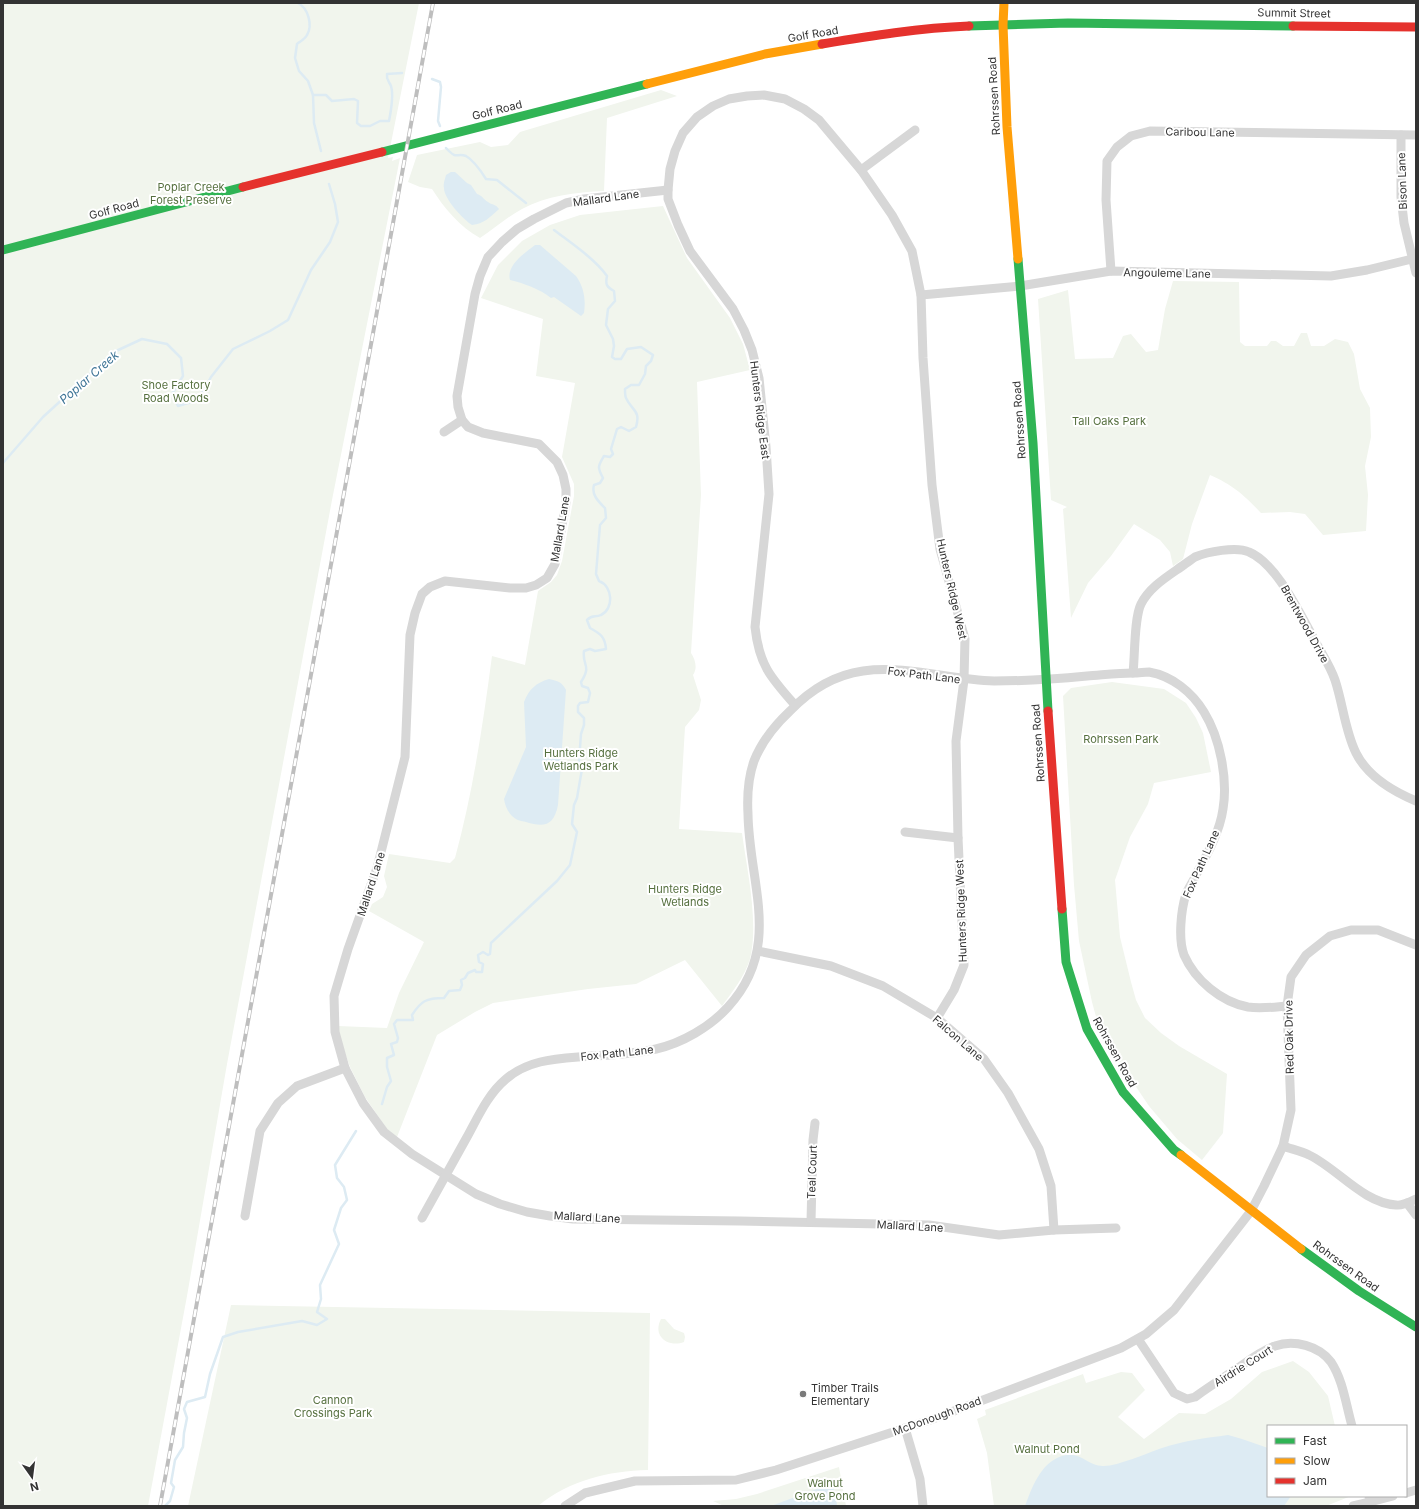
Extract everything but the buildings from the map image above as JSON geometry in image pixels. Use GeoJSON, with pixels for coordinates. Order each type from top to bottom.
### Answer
{"type":"FeatureCollection","features":[{"type":"Feature","properties":{"kind":"street","name":"Rohrssen Road"},"geometry":{"type":"LineString","coordinates":[[1004,3],[1003,25],[1008,135],[1033,442],[1046,680],[1066,962],[1087,1029],[1123,1092],[1169,1144],[1251,1211],[1359,1291],[1416,1328]]}},
{"type":"Feature","properties":{"kind":"street","name":"Summit Street"},"geometry":{"type":"LineString","coordinates":[[1003,25],[1076,23],[1416,27]]}},
{"type":"Feature","properties":{"kind":"street","name":"Golf Road"},"geometry":{"type":"LineString","coordinates":[[3,250],[765,54],[865,37],[943,27],[1003,25]]}},
{"type":"Feature","properties":{"kind":"street","name":"Hunters Ridge East"},"geometry":{"type":"LineString","coordinates":[[795,705],[766,670],[756,643],[755,627],[769,494],[766,447],[758,378],[752,350],[733,309],[690,251],[678,225],[668,199],[670,168],[675,151],[684,133],[697,117],[713,106],[729,99],[764,95],[785,99],[804,109],[819,120],[861,170]]}},
{"type":"Feature","properties":{"kind":"street"},"geometry":{"type":"LineString","coordinates":[[861,170],[915,130]]}},
{"type":"Feature","properties":{"kind":"street","name":"Caribou Lane"},"geometry":{"type":"LineString","coordinates":[[1111,272],[1106,200],[1108,161],[1117,147],[1131,136],[1150,131],[1416,135]]}},
{"type":"Feature","properties":{"kind":"street","name":"Bison Lane"},"geometry":{"type":"LineString","coordinates":[[1401,135],[1401,197],[1404,223],[1416,273]]}},
{"type":"Feature","properties":{"kind":"street","name":"Hunters Ridge West"},"geometry":{"type":"LineString","coordinates":[[861,170],[892,215],[912,251],[921,295],[923,358],[932,485],[940,549],[965,639],[964,680],[956,741],[958,838],[964,965],[954,990],[937,1018]]}},
{"type":"Feature","properties":{"kind":"street","name":"Mallard Lane"},"geometry":{"type":"LineString","coordinates":[[668,190],[584,199],[566,203],[517,229],[488,257],[480,276],[475,294],[457,396],[458,407],[462,420],[468,427],[483,433],[539,444],[557,462],[563,475],[566,489],[566,503],[555,564],[547,578],[536,585],[526,588],[510,588],[445,581],[430,587],[422,594],[415,613],[410,635],[405,757],[377,868],[348,949],[334,996],[335,1032],[345,1068],[363,1103],[384,1132],[412,1154],[476,1194],[500,1204],[526,1212],[573,1219],[929,1225],[999,1234],[1116,1228]]}},
{"type":"Feature","properties":{"kind":"street","name":"Angouleme Lane"},"geometry":{"type":"LineString","coordinates":[[921,295],[1020,286],[1111,272],[1331,276],[1367,270],[1412,259]]}},
{"type":"Feature","properties":{"kind":"street"},"geometry":{"type":"LineString","coordinates":[[444,432],[462,420]]}},
{"type":"Feature","properties":{"kind":"street","name":"Brentwood Drive"},"geometry":{"type":"LineString","coordinates":[[1133,673],[1137,619],[1140,604],[1151,590],[1195,557],[1218,551],[1247,551],[1255,555],[1267,565],[1285,587],[1323,656],[1335,679],[1350,739],[1356,754],[1374,776],[1398,793],[1416,801]]}},
{"type":"Feature","properties":{"kind":"street","name":"Fox Path Lane"},"geometry":{"type":"LineString","coordinates":[[422,1218],[490,1097],[508,1078],[536,1062],[557,1058],[639,1052],[656,1049],[674,1043],[706,1026],[727,1009],[749,978],[758,952],[760,912],[748,823],[747,797],[754,760],[767,737],[795,705],[816,688],[837,677],[860,671],[893,669],[964,680],[1046,680],[1149,672],[1171,680],[1191,694],[1206,715],[1217,743],[1223,769],[1224,794],[1223,812],[1210,850],[1186,894],[1180,940],[1184,956],[1208,988],[1224,998],[1244,1006],[1260,1008],[1286,1006]]}},
{"type":"Feature","properties":{"kind":"street"},"geometry":{"type":"LineString","coordinates":[[905,832],[958,838]]}},
{"type":"Feature","properties":{"kind":"street","name":"Red Oak Drive"},"geometry":{"type":"LineString","coordinates":[[1251,1211],[1282,1146],[1291,1110],[1286,1006],[1291,977],[1306,955],[1330,936],[1351,930],[1378,930],[1416,945]]}},
{"type":"Feature","properties":{"kind":"street","name":"Falcon Lane"},"geometry":{"type":"LineString","coordinates":[[758,952],[831,966],[883,986],[937,1018],[984,1059],[1008,1092],[1039,1149],[1051,1186],[1054,1230]]}},
{"type":"Feature","properties":{"kind":"street"},"geometry":{"type":"LineString","coordinates":[[245,1216],[260,1131],[278,1103],[296,1086],[345,1068]]}},
{"type":"Feature","properties":{"kind":"street","name":"Teal Court"},"geometry":{"type":"LineString","coordinates":[[811,1222],[813,1140],[816,1123]]}},
{"type":"Feature","properties":{"kind":"street"},"geometry":{"type":"LineString","coordinates":[[1282,1146],[1309,1155],[1366,1195],[1386,1203],[1397,1206],[1416,1199]]}},
{"type":"Feature","properties":{"kind":"street"},"geometry":{"type":"LineString","coordinates":[[1407,1203],[1416,1215]]}},
{"type":"Feature","properties":{"kind":"street","name":"McDonough Road"},"geometry":{"type":"LineString","coordinates":[[565,1506],[585,1493],[635,1481],[736,1480],[776,1470],[930,1420],[1121,1348],[1146,1334],[1174,1310],[1251,1211]]}},
{"type":"Feature","properties":{"kind":"street","name":"Airdrie Court"},"geometry":{"type":"LineString","coordinates":[[1138,1339],[1174,1393],[1187,1399],[1195,1397],[1263,1351],[1277,1345],[1293,1344],[1309,1346],[1321,1352],[1330,1362],[1341,1384],[1352,1425]]}},
{"type":"Feature","properties":{"kind":"street"},"geometry":{"type":"LineString","coordinates":[[905,1428],[920,1479],[923,1506]]}},
{"type":"Feature","properties":{"kind":"street"},"geometry":{"type":"LineString","coordinates":[[1353,1506],[1369,1499],[1385,1497]]}},
{"type":"Feature","properties":{"kind":"green space","name":"Poplar Creek Forest Preserve"},"geometry":{"type":"Polygon","coordinates":[[[3,3],[419,3],[388,158],[393,157],[392,161],[400,158],[332,500],[227,1064],[187,1296],[148,1506],[3,1506],[3,3]]]}},
{"type":"Feature","properties":{"kind":"green space"},"geometry":{"type":"Polygon","coordinates":[[[661,90],[677,96],[607,118],[604,191],[583,192],[541,201],[516,212],[480,238],[473,234],[453,216],[432,189],[420,187],[408,182],[417,155],[480,142],[491,147],[508,145],[520,132],[661,90]]]}},
{"type":"Feature","properties":{"kind":"green space","name":"Hunters Ridge Wetlands Park"},"geometry":{"type":"Polygon","coordinates":[[[663,206],[687,258],[730,318],[743,344],[750,370],[697,382],[701,495],[691,653],[695,664],[695,672],[693,675],[701,700],[699,710],[685,727],[679,829],[742,833],[753,913],[750,959],[742,978],[722,1006],[685,960],[636,984],[588,989],[493,1003],[475,1012],[437,1035],[397,1137],[387,1129],[365,1097],[350,1067],[338,1033],[338,1026],[387,1028],[399,993],[424,942],[369,911],[372,904],[383,897],[387,887],[384,876],[389,854],[450,863],[455,858],[477,758],[492,656],[525,665],[538,591],[551,582],[557,575],[562,561],[574,496],[574,484],[562,457],[575,383],[536,376],[543,319],[481,298],[498,265],[522,241],[550,225],[580,215],[663,206]]]}},
{"type":"Feature","properties":{"kind":"green space","name":"Tall Oaks Park"},"geometry":{"type":"Polygon","coordinates":[[[1173,281],[1239,282],[1240,342],[1245,346],[1267,346],[1271,341],[1276,341],[1283,346],[1294,346],[1301,333],[1307,333],[1311,346],[1324,346],[1335,339],[1348,342],[1354,354],[1360,389],[1370,408],[1371,437],[1365,466],[1368,495],[1366,531],[1323,535],[1305,514],[1290,512],[1261,513],[1238,491],[1210,475],[1192,524],[1183,559],[1173,566],[1170,552],[1160,540],[1134,524],[1111,556],[1088,583],[1071,618],[1063,509],[1067,507],[1051,500],[1038,299],[1068,290],[1075,359],[1113,358],[1123,336],[1131,334],[1146,352],[1158,350],[1165,309],[1173,281]]]}},
{"type":"Feature","properties":{"kind":"green space","name":"Rohrssen Park"},"geometry":{"type":"Polygon","coordinates":[[[1112,682],[1164,689],[1186,703],[1196,718],[1203,733],[1211,772],[1154,783],[1148,804],[1130,837],[1115,880],[1120,937],[1136,1000],[1145,1018],[1161,1033],[1179,1046],[1227,1074],[1223,1133],[1202,1160],[1177,1139],[1149,1106],[1120,1063],[1098,1024],[1079,941],[1074,885],[1063,696],[1071,688],[1112,682]]]}},
{"type":"Feature","properties":{"kind":"green space","name":"Cannon Crossings Park"},"geometry":{"type":"Polygon","coordinates":[[[231,1305],[650,1313],[648,1470],[618,1472],[576,1483],[550,1497],[538,1506],[188,1506],[231,1305]]]}},
{"type":"Feature","properties":{"kind":"green space"},"geometry":{"type":"Polygon","coordinates":[[[661,1319],[665,1319],[674,1329],[684,1333],[684,1342],[672,1343],[663,1339],[659,1331],[661,1319]]]}},
{"type":"Feature","properties":{"kind":"green space","name":"Walnut Pond"},"geometry":{"type":"Polygon","coordinates":[[[1293,1361],[1309,1372],[1328,1396],[1335,1425],[1267,1425],[1267,1497],[1348,1497],[1326,1506],[994,1506],[987,1453],[977,1419],[986,1415],[985,1410],[1083,1374],[1086,1383],[1121,1372],[1132,1373],[1145,1390],[1118,1417],[1144,1439],[1179,1413],[1205,1414],[1231,1399],[1262,1372],[1293,1361]]]}},
{"type":"Feature","properties":{"kind":"green space","name":"Walnut Grove Pond"},"geometry":{"type":"Polygon","coordinates":[[[839,1467],[846,1506],[724,1506],[713,1501],[736,1499],[757,1494],[839,1467]]]}},
{"type":"Feature","properties":{"kind":"shaded area"},"geometry":{"type":"Polygon","coordinates":[[[451,172],[455,172],[471,185],[477,194],[489,203],[497,206],[499,209],[487,220],[480,223],[472,225],[468,222],[450,203],[445,193],[444,185],[446,175],[451,172]]]}},
{"type":"Feature","properties":{"kind":"shaded area"},"geometry":{"type":"Polygon","coordinates":[[[535,245],[540,245],[576,276],[583,289],[585,303],[584,313],[581,316],[554,297],[551,298],[531,287],[510,280],[511,269],[514,264],[535,245]]]}},
{"type":"Feature","properties":{"kind":"shaded area"},"geometry":{"type":"Polygon","coordinates":[[[549,679],[559,682],[566,690],[558,805],[551,821],[543,825],[538,825],[520,821],[510,814],[504,799],[526,747],[524,702],[528,693],[534,687],[540,682],[549,679]]]}},
{"type":"Feature","properties":{"kind":"shaded area"},"geometry":{"type":"Polygon","coordinates":[[[1228,1435],[1267,1448],[1267,1497],[1290,1497],[1284,1506],[1025,1506],[1034,1484],[1042,1470],[1054,1459],[1062,1456],[1074,1455],[1098,1466],[1104,1466],[1125,1462],[1178,1443],[1228,1435]]]}},
{"type":"Feature","properties":{"kind":"shaded area","name":"Walnut Grove Pond"},"geometry":{"type":"Polygon","coordinates":[[[825,1486],[833,1487],[837,1506],[771,1506],[825,1486]]]}},
{"type":"Feature","properties":{"kind":"waterway","name":"Poplar Creek"},"geometry":{"type":"LineString","coordinates":[[298,3],[302,5],[307,13],[310,26],[306,36],[297,44],[295,58],[299,71],[308,81],[313,95],[314,123],[321,151]]}},
{"type":"Feature","properties":{"kind":"waterway"},"geometry":{"type":"LineString","coordinates":[[313,95],[326,95],[332,101],[354,99],[358,101],[357,123],[361,126],[370,126],[380,121],[389,121],[392,94],[387,74],[402,73]]}},
{"type":"Feature","properties":{"kind":"waterway"},"geometry":{"type":"LineString","coordinates":[[432,79],[440,82],[441,87],[438,121],[440,126]]}},
{"type":"Feature","properties":{"kind":"waterway"},"geometry":{"type":"LineString","coordinates":[[446,148],[455,155],[463,155],[469,158],[486,179],[497,180],[526,203]]}},
{"type":"Feature","properties":{"kind":"waterway","name":"Poplar Creek"},"geometry":{"type":"LineString","coordinates":[[3,463],[43,417],[114,352],[142,339],[167,344],[181,358],[183,376],[172,394],[178,406],[198,400],[211,377],[233,349],[270,331],[288,320],[311,270],[330,242],[338,222],[335,204],[329,184]]}},
{"type":"Feature","properties":{"kind":"waterway"},"geometry":{"type":"LineString","coordinates":[[382,1104],[387,1087],[391,1081],[387,1067],[387,1058],[394,1055],[391,1044],[397,1042],[398,1038],[394,1024],[397,1020],[413,1020],[412,1015],[421,1003],[428,1000],[444,998],[449,991],[460,990],[462,985],[461,980],[465,978],[468,973],[475,970],[476,972],[482,972],[483,964],[479,962],[478,955],[483,952],[488,955],[490,954],[491,943],[557,881],[570,865],[577,832],[572,824],[574,805],[577,798],[582,769],[579,761],[581,734],[584,725],[584,718],[578,712],[578,706],[580,703],[588,702],[590,693],[588,688],[582,686],[581,682],[586,672],[584,651],[590,649],[595,651],[606,649],[605,642],[600,634],[590,628],[587,620],[591,617],[601,615],[605,612],[610,603],[609,592],[604,584],[599,581],[596,574],[600,525],[606,518],[605,508],[596,498],[593,489],[594,485],[600,483],[603,478],[599,469],[599,464],[604,456],[610,457],[613,454],[611,449],[617,429],[621,427],[629,431],[636,427],[637,414],[626,398],[625,389],[631,385],[639,385],[645,374],[646,366],[651,361],[653,355],[641,347],[627,349],[621,359],[615,359],[612,357],[614,346],[613,339],[606,325],[608,309],[615,301],[614,291],[607,285],[607,276],[596,263],[554,230]]}},
{"type":"Feature","properties":{"kind":"waterway"},"geometry":{"type":"LineString","coordinates":[[165,1506],[170,1501],[174,1487],[171,1483],[175,1460],[183,1447],[187,1418],[184,1409],[187,1402],[205,1397],[210,1374],[223,1337],[238,1332],[302,1321],[317,1325],[327,1319],[317,1312],[321,1299],[320,1285],[339,1244],[334,1230],[341,1208],[347,1200],[344,1187],[337,1178],[335,1165],[356,1131]]}},
{"type":"Feature","properties":{"kind":"railway"},"geometry":{"type":"LineString","coordinates":[[160,1506],[433,3]]}},
{"type":"Feature","properties":{"kind":"traffic: fast"},"geometry":{"type":"LineString","coordinates":[[969,26],[1068,23],[1293,26]]}},
{"type":"Feature","properties":{"kind":"traffic: fast"},"geometry":{"type":"LineString","coordinates":[[382,152],[647,84]]}},
{"type":"Feature","properties":{"kind":"traffic: fast"},"geometry":{"type":"LineString","coordinates":[[3,250],[243,187]]}},
{"type":"Feature","properties":{"kind":"traffic: fast"},"geometry":{"type":"LineString","coordinates":[[1018,259],[1033,443],[1048,711]]}},
{"type":"Feature","properties":{"kind":"traffic: fast"},"geometry":{"type":"LineString","coordinates":[[1062,909],[1066,962],[1087,1029],[1123,1092],[1174,1150],[1181,1155]]}},
{"type":"Feature","properties":{"kind":"traffic: fast"},"geometry":{"type":"LineString","coordinates":[[1301,1249],[1359,1291],[1416,1327]]}},
{"type":"Feature","properties":{"kind":"traffic: slow"},"geometry":{"type":"LineString","coordinates":[[1004,3],[1003,25],[1007,127],[1018,259]]}},
{"type":"Feature","properties":{"kind":"traffic: slow"},"geometry":{"type":"LineString","coordinates":[[647,84],[765,54],[822,44]]}},
{"type":"Feature","properties":{"kind":"traffic: slow"},"geometry":{"type":"LineString","coordinates":[[1181,1155],[1301,1249]]}},
{"type":"Feature","properties":{"kind":"traffic: jam"},"geometry":{"type":"LineString","coordinates":[[822,44],[913,30],[969,26]]}},
{"type":"Feature","properties":{"kind":"traffic: jam"},"geometry":{"type":"LineString","coordinates":[[1293,26],[1416,27]]}},
{"type":"Feature","properties":{"kind":"traffic: jam"},"geometry":{"type":"LineString","coordinates":[[243,187],[382,152]]}},
{"type":"Feature","properties":{"kind":"traffic: jam"},"geometry":{"type":"LineString","coordinates":[[1048,711],[1062,909]]}},
{"type":"Feature","properties":{"kind":"place","name":"Timber Trails Elementary"},"geometry":{"type":"Point","coordinates":[803,1394]}},
{"type":"Feature","properties":{"kind":"park label","name":"Shoe Factory Road Woods"},"geometry":{"type":"Point","coordinates":[176,391]}},
{"type":"Feature","properties":{"kind":"park label","name":"Hunters Ridge Wetlands"},"geometry":{"type":"Point","coordinates":[685,895]}}]}
